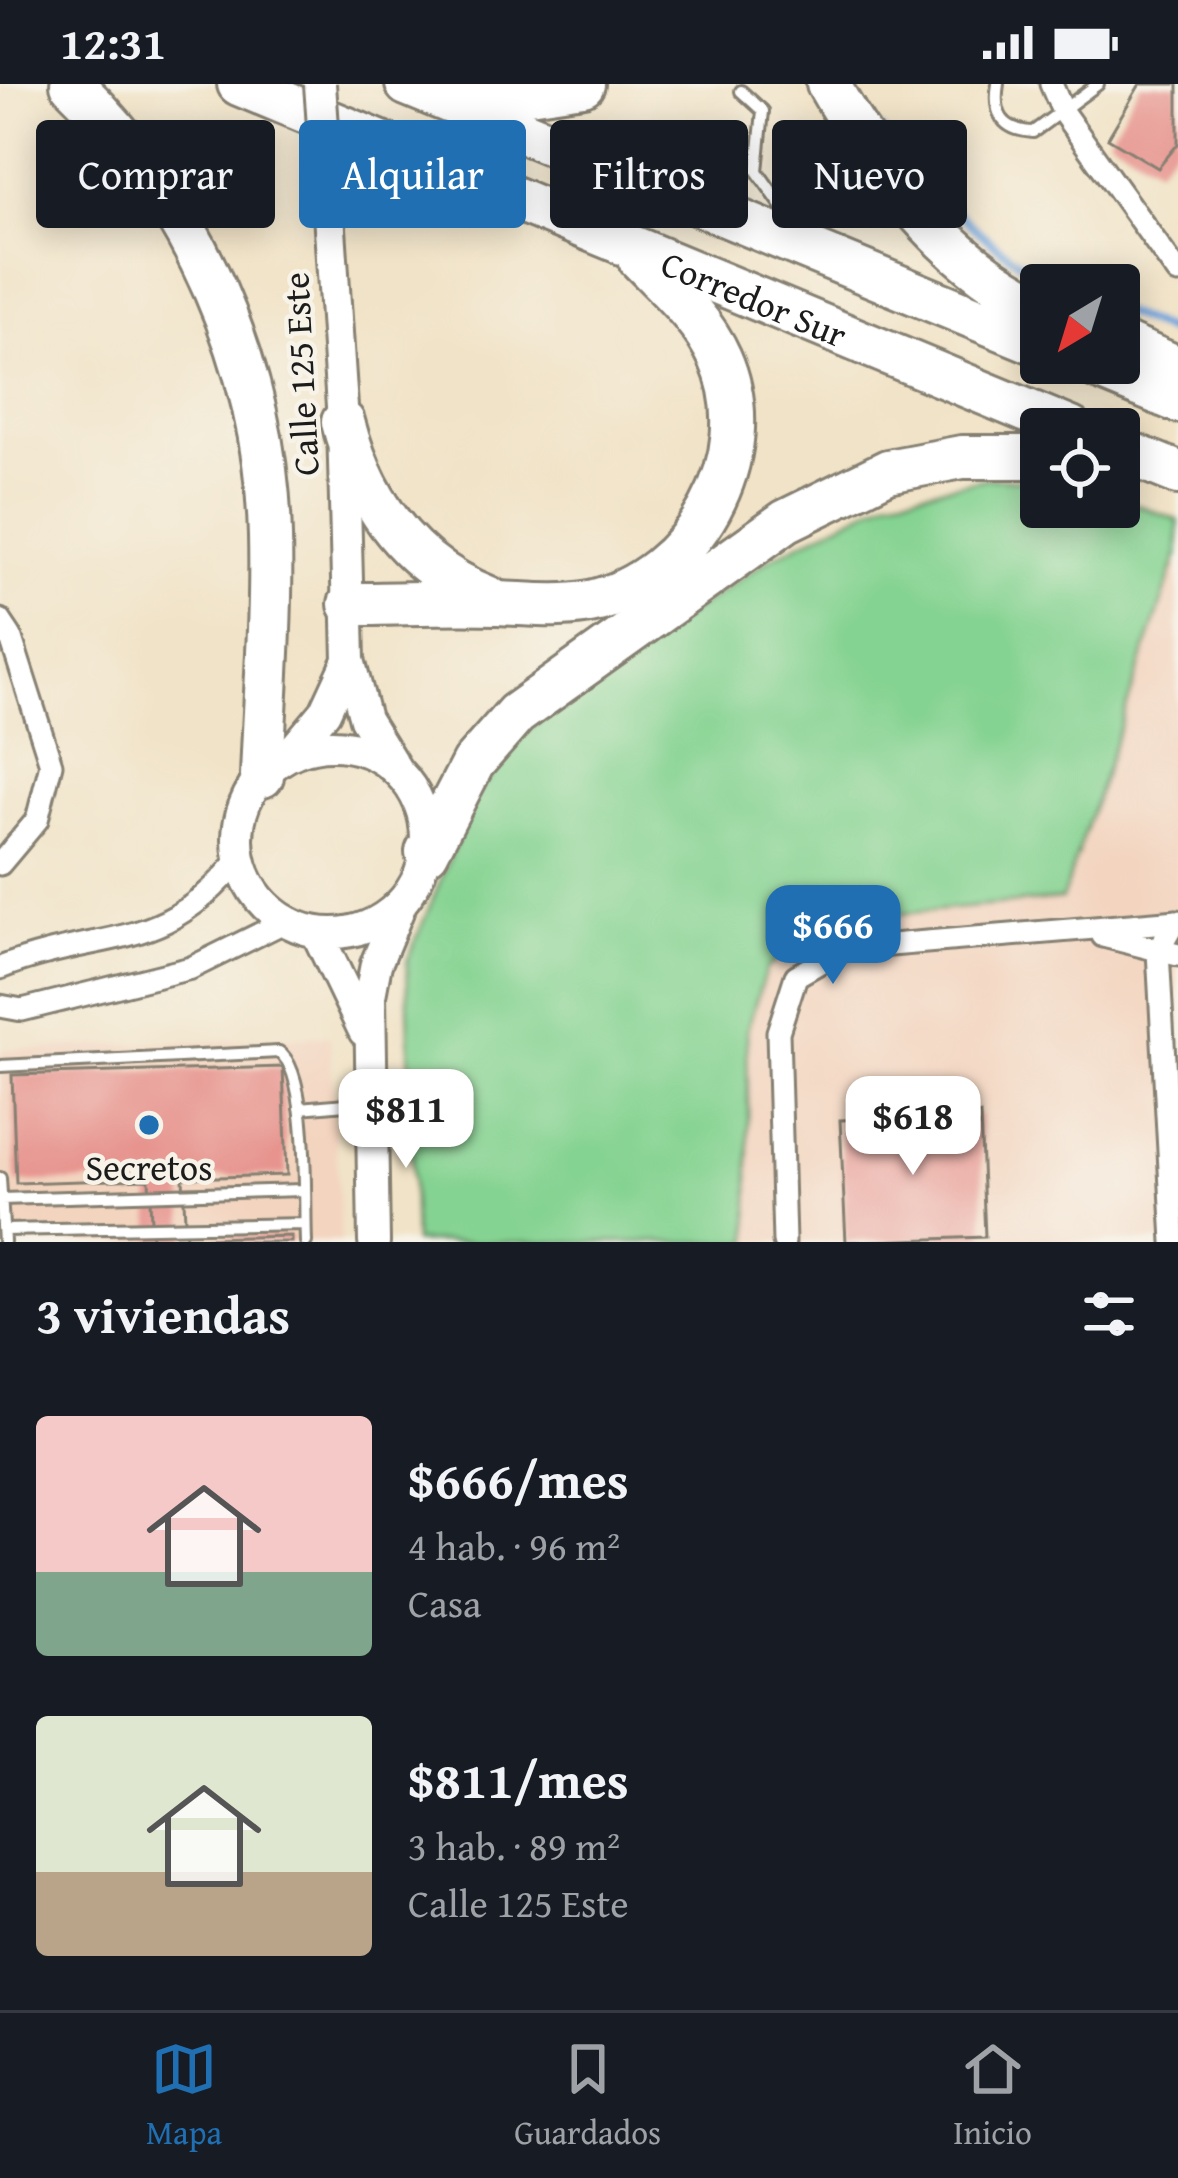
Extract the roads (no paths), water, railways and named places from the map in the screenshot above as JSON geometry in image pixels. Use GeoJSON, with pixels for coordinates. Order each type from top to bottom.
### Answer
{"type":"FeatureCollection","features":[{"type":"Feature","properties":{"kind":"highway"},"geometry":{"type":"LineString","coordinates":[[72,84],[117,132],[171,207],[211,280],[238,349],[260,445],[270,535],[275,765]]}},
{"type":"Feature","properties":{"kind":"highway","name":"Corredor Sur"},"geometry":{"type":"LineString","coordinates":[[239,84],[1020,408]]}},
{"type":"Feature","properties":{"kind":"highway"},"geometry":{"type":"LineString","coordinates":[[412,86],[522,93],[583,84]]}},
{"type":"Feature","properties":{"kind":"highway"},"geometry":{"type":"LineString","coordinates":[[828,84],[859,136],[916,207],[987,274],[1020,294]]}},
{"type":"Feature","properties":{"kind":"highway","name":"Corredor Sur"},"geometry":{"type":"LineString","coordinates":[[412,86],[1020,335]]}},
{"type":"Feature","properties":{"kind":"highway"},"geometry":{"type":"LineString","coordinates":[[350,604],[535,607],[589,602],[641,583],[689,541],[723,480],[732,416],[720,358],[692,312],[626,244]]}},
{"type":"Feature","properties":{"kind":"highway"},"geometry":{"type":"LineString","coordinates":[[1140,351],[1178,368]]}},
{"type":"Feature","properties":{"kind":"highway"},"geometry":{"type":"LineString","coordinates":[[1137,384],[1178,401]]}},
{"type":"Feature","properties":{"kind":"highway"},"geometry":{"type":"LineString","coordinates":[[344,422],[366,490],[409,548],[467,590],[501,603]]}},
{"type":"Feature","properties":{"kind":"highway"},"geometry":{"type":"LineString","coordinates":[[427,852],[473,763],[516,714],[786,521],[855,482],[906,466],[962,457],[1020,457]]}},
{"type":"Feature","properties":{"kind":"highway"},"geometry":{"type":"LineString","coordinates":[[1140,458],[1178,474]]}},
{"type":"Feature","properties":{"kind":"highway"},"geometry":{"type":"LineString","coordinates":[[1140,468],[1178,474]]}},
{"type":"Feature","properties":{"kind":"main road","name":"Calle 125 Este"},"geometry":{"type":"LineString","coordinates":[[320,84],[344,422],[349,660],[365,718],[397,771]]}},
{"type":"Feature","properties":{"kind":"main road","name":"Calle 125 Este"},"geometry":{"type":"LineString","coordinates":[[275,765],[325,712],[349,660]]}},
{"type":"Feature","properties":{"kind":"main road"},"geometry":{"type":"LineString","coordinates":[[374,1242],[370,996],[381,949],[422,871],[427,852],[425,823],[416,794],[397,771],[373,754],[345,746],[316,746],[275,765],[241,814],[240,858],[265,905],[286,921],[317,933],[363,929],[401,904]]}},
{"type":"Feature","properties":{"kind":"main road"},"geometry":{"type":"LineString","coordinates":[[317,933],[345,982],[372,1060]]}},
{"type":"Feature","properties":{"kind":"street"},"geometry":{"type":"LineString","coordinates":[[1051,84],[1064,114],[1178,273]]}},
{"type":"Feature","properties":{"kind":"street"},"geometry":{"type":"LineString","coordinates":[[0,620],[51,764],[37,820],[0,865]]}},
{"type":"Feature","properties":{"kind":"street"},"geometry":{"type":"LineString","coordinates":[[0,968],[170,923],[197,907],[240,858]]}},
{"type":"Feature","properties":{"kind":"street"},"geometry":{"type":"LineString","coordinates":[[784,1242],[778,1032],[796,976],[843,949],[1091,932],[1177,916],[1168,953],[1168,1135],[1174,1242]]}},
{"type":"Feature","properties":{"kind":"street"},"geometry":{"type":"LineString","coordinates":[[0,1006],[22,1010],[191,968],[286,921]]}},
{"type":"Feature","properties":{"kind":"street"},"geometry":{"type":"LineString","coordinates":[[1091,932],[1168,953]]}},
{"type":"Feature","properties":{"kind":"street"},"geometry":{"type":"LineString","coordinates":[[1168,1135],[1178,1098]]}},
{"type":"Feature","properties":{"kind":"lane"},"geometry":{"type":"LineString","coordinates":[[998,84],[994,104],[1000,120],[1016,131],[1033,133],[1098,84]]}},
{"type":"Feature","properties":{"kind":"lane"},"geometry":{"type":"LineString","coordinates":[[741,91],[763,112],[757,171],[775,203],[823,255]]}},
{"type":"Feature","properties":{"kind":"lane"},"geometry":{"type":"LineString","coordinates":[[0,1066],[279,1052],[293,1069],[300,1108],[306,1242]]}},
{"type":"Feature","properties":{"kind":"lane"},"geometry":{"type":"LineString","coordinates":[[300,1108],[372,1102]]}},
{"type":"Feature","properties":{"kind":"lane"},"geometry":{"type":"LineString","coordinates":[[0,1178],[4,1236],[305,1224]]}},
{"type":"Feature","properties":{"kind":"lane"},"geometry":{"type":"LineString","coordinates":[[1,1199],[303,1190]]}},
{"type":"Feature","properties":{"kind":"waterway"},"geometry":{"type":"LineString","coordinates":[[967,221],[1023,264]]}},
{"type":"Feature","properties":{"kind":"waterway"},"geometry":{"type":"LineString","coordinates":[[1140,320],[1178,335]]}},
{"type":"Feature","properties":{"kind":"place","name":"Secretos"},"geometry":{"type":"Point","coordinates":[149,1125]}}]}
